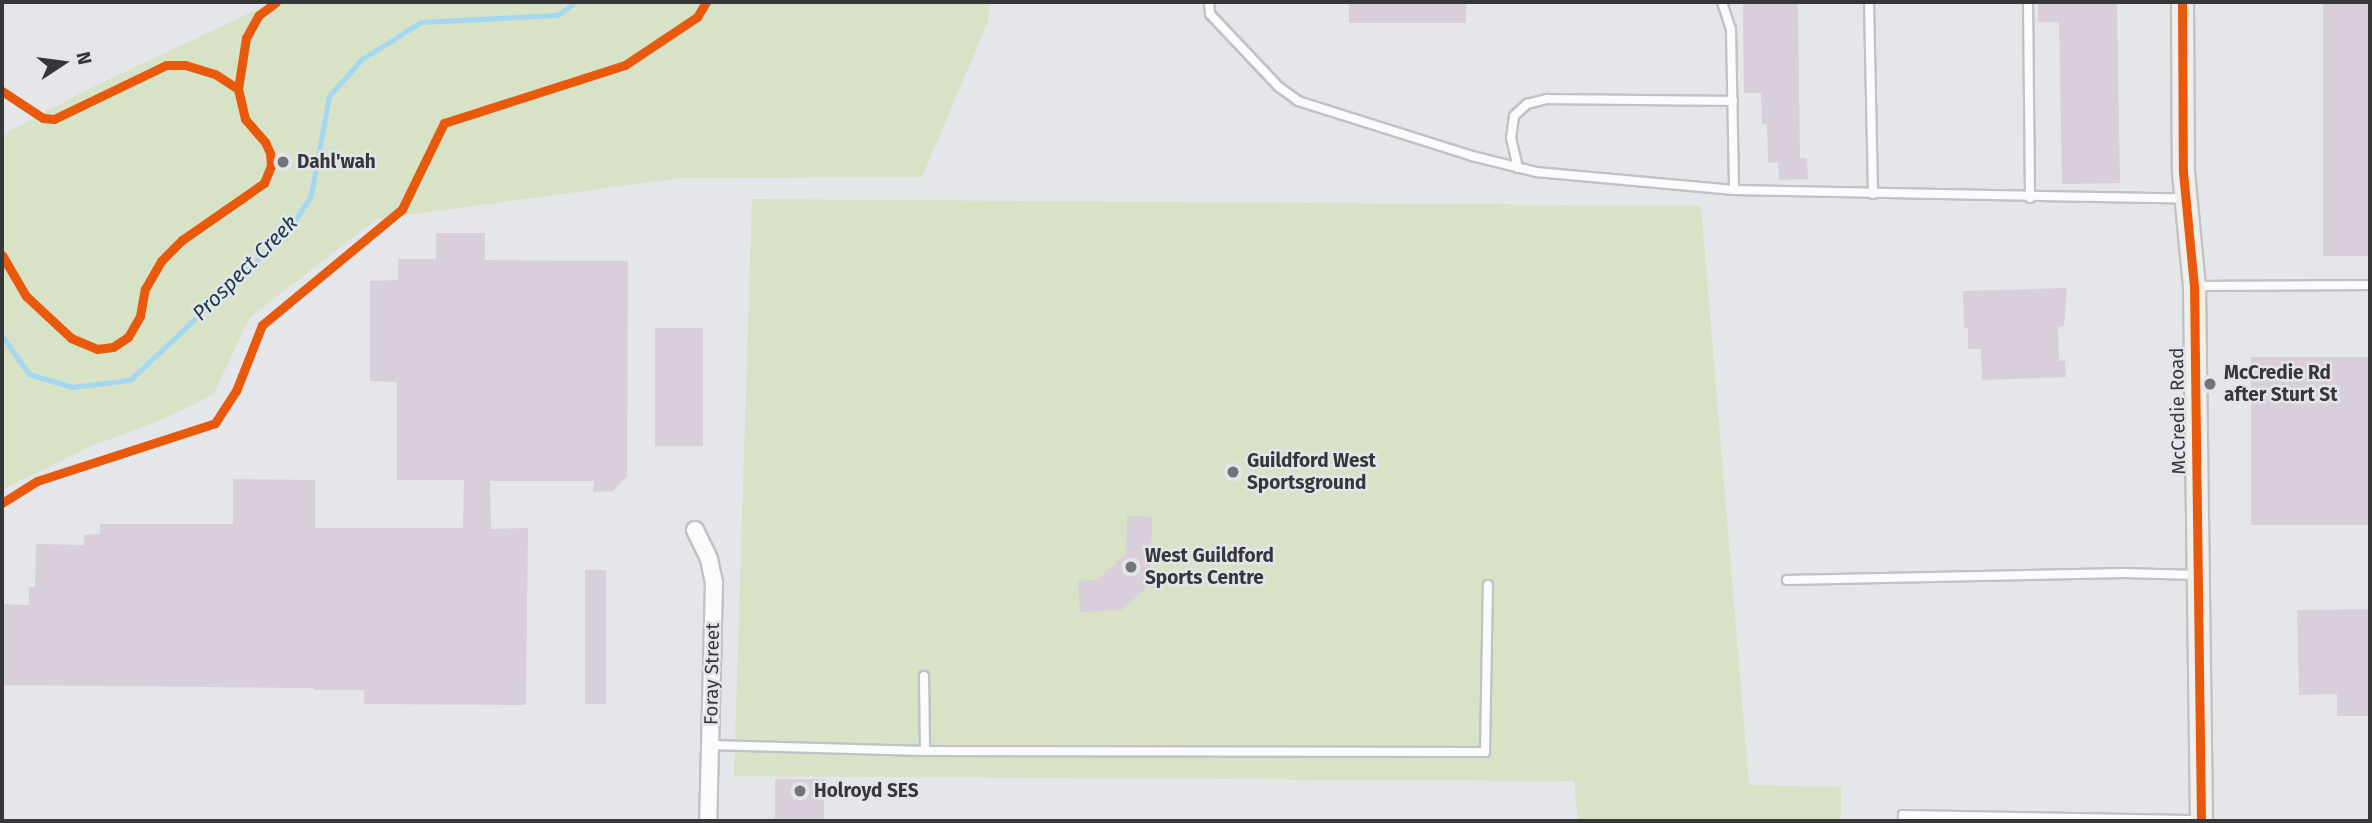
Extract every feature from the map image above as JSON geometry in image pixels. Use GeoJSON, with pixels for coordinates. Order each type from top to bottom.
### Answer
{"type":"FeatureCollection","features":[{"type":"Feature","properties":{"kind":"street","name":"McCredie Road"},"geometry":{"type":"LineString","coordinates":[[2182,2],[2186,199],[2194,286],[2201,820]]}},
{"type":"Feature","properties":{"kind":"street","name":"Foray Street"},"geometry":{"type":"LineString","coordinates":[[695,530],[709,559],[714,583],[709,821]]}},
{"type":"Feature","properties":{"kind":"lane"},"geometry":{"type":"LineString","coordinates":[[1209,2],[1210,14],[1279,87],[1298,101],[1536,172],[1734,190],[2030,198],[2186,199]]}},
{"type":"Feature","properties":{"kind":"lane"},"geometry":{"type":"LineString","coordinates":[[1722,2],[1731,29],[1734,190]]}},
{"type":"Feature","properties":{"kind":"lane"},"geometry":{"type":"LineString","coordinates":[[1869,2],[1873,194]]}},
{"type":"Feature","properties":{"kind":"lane"},"geometry":{"type":"LineString","coordinates":[[2028,2],[2030,198]]}},
{"type":"Feature","properties":{"kind":"lane"},"geometry":{"type":"LineString","coordinates":[[1518,167],[1511,138],[1514,116],[1527,104],[1547,100],[1733,101]]}},
{"type":"Feature","properties":{"kind":"lane"},"geometry":{"type":"LineString","coordinates":[[2194,286],[2370,285]]}},
{"type":"Feature","properties":{"kind":"lane"},"geometry":{"type":"LineString","coordinates":[[1787,580],[2124,573],[2197,575]]}},
{"type":"Feature","properties":{"kind":"lane"},"geometry":{"type":"LineString","coordinates":[[710,745],[925,751],[1485,752],[1488,585]]}},
{"type":"Feature","properties":{"kind":"lane"},"geometry":{"type":"LineString","coordinates":[[924,677],[925,751]]}},
{"type":"Feature","properties":{"kind":"lane"},"geometry":{"type":"LineString","coordinates":[[1903,821],[1903,815],[2201,820]]}},
{"type":"Feature","properties":{"kind":"green space"},"geometry":{"type":"Polygon","coordinates":[[[273,2],[990,2],[987,24],[922,177],[680,178],[377,219],[250,317],[213,395],[161,420],[89,447],[2,490],[2,135],[91,88],[273,2]]]}},
{"type":"Feature","properties":{"kind":"green space","name":"Guildford West Sportsground"},"geometry":{"type":"Polygon","coordinates":[[[752,199],[1701,206],[1749,785],[1841,787],[1841,821],[1578,821],[1574,781],[734,776],[752,199]]]}},
{"type":"Feature","properties":{"kind":"building"},"geometry":{"type":"Polygon","coordinates":[[[1349,2],[1466,2],[1466,23],[1349,23],[1349,2]]]}},
{"type":"Feature","properties":{"kind":"building"},"geometry":{"type":"Polygon","coordinates":[[[1743,2],[1798,2],[1800,158],[1807,158],[1808,179],[1779,180],[1778,162],[1768,163],[1767,124],[1762,125],[1761,93],[1744,93],[1743,2]]]}},
{"type":"Feature","properties":{"kind":"building"},"geometry":{"type":"Polygon","coordinates":[[[2038,2],[2117,2],[2120,183],[2062,184],[2059,22],[2038,22],[2038,2]]]}},
{"type":"Feature","properties":{"kind":"building"},"geometry":{"type":"Polygon","coordinates":[[[2323,2],[2370,2],[2370,256],[2323,256],[2323,2]]]}},
{"type":"Feature","properties":{"kind":"building"},"geometry":{"type":"Polygon","coordinates":[[[436,233],[485,233],[485,260],[628,261],[627,476],[613,491],[593,492],[594,481],[490,481],[491,529],[528,528],[526,705],[364,704],[364,690],[313,690],[314,688],[2,685],[2,604],[29,605],[29,587],[35,587],[36,544],[84,545],[84,535],[100,534],[100,524],[233,524],[233,479],[315,480],[315,528],[463,528],[464,480],[397,480],[397,382],[370,381],[370,281],[398,280],[398,259],[436,259],[436,233]]]}},
{"type":"Feature","properties":{"kind":"building"},"geometry":{"type":"Polygon","coordinates":[[[2067,288],[2064,326],[2058,327],[2059,361],[2065,360],[2066,377],[1982,380],[1981,349],[1968,349],[1968,328],[1964,328],[1963,291],[2067,288]]]}},
{"type":"Feature","properties":{"kind":"building"},"geometry":{"type":"Polygon","coordinates":[[[655,328],[703,328],[703,446],[655,446],[655,328]]]}},
{"type":"Feature","properties":{"kind":"building"},"geometry":{"type":"Polygon","coordinates":[[[2251,357],[2370,357],[2370,525],[2251,525],[2251,357]]]}},
{"type":"Feature","properties":{"kind":"building","name":"West Guildford Sports Centre"},"geometry":{"type":"Polygon","coordinates":[[[1127,516],[1152,517],[1150,584],[1122,610],[1080,612],[1078,581],[1097,580],[1126,554],[1127,516]]]}},
{"type":"Feature","properties":{"kind":"building"},"geometry":{"type":"Polygon","coordinates":[[[585,570],[606,570],[606,704],[585,704],[585,570]]]}},
{"type":"Feature","properties":{"kind":"building"},"geometry":{"type":"Polygon","coordinates":[[[2370,609],[2370,716],[2337,716],[2337,694],[2299,695],[2297,610],[2370,609]]]}},
{"type":"Feature","properties":{"kind":"building","name":"Holroyd SES"},"geometry":{"type":"Polygon","coordinates":[[[775,779],[824,779],[824,821],[775,821],[775,779]]]}},
{"type":"Feature","properties":{"kind":"waterway","name":"Prospect Creek"},"geometry":{"type":"LineString","coordinates":[[2,336],[29,374],[72,387],[130,380],[289,230],[311,195],[329,96],[362,59],[421,22],[558,15],[575,2]]}},
{"type":"Feature","properties":{"kind":"cycle path"},"geometry":{"type":"LineString","coordinates":[[2,255],[26,296],[71,338],[97,349],[113,347],[128,337],[140,316],[145,289],[161,261],[182,240],[264,183],[271,166],[270,153],[265,142],[245,119],[238,89],[246,38],[259,15],[276,2]]}},
{"type":"Feature","properties":{"kind":"cycle path"},"geometry":{"type":"LineString","coordinates":[[2,503],[37,481],[215,423],[236,391],[262,325],[402,209],[444,123],[625,65],[697,17],[706,2]]}},
{"type":"Feature","properties":{"kind":"cycle path"},"geometry":{"type":"LineString","coordinates":[[2182,2],[2183,172],[2194,286],[2201,821]]}},
{"type":"Feature","properties":{"kind":"cycle path"},"geometry":{"type":"LineString","coordinates":[[2,91],[43,118],[54,119],[166,65],[185,65],[215,74],[238,89]]}},
{"type":"Feature","properties":{"kind":"place","name":"Dahl'wah"},"geometry":{"type":"Point","coordinates":[283,162]}},
{"type":"Feature","properties":{"kind":"place","name":"McCredie Rd after Sturt St"},"geometry":{"type":"Point","coordinates":[2210,384]}},
{"type":"Feature","properties":{"kind":"place","name":"Guildford West Sportsground"},"geometry":{"type":"Point","coordinates":[1233,472]}},
{"type":"Feature","properties":{"kind":"place","name":"West Guildford Sports Centre"},"geometry":{"type":"Point","coordinates":[1131,567]}},
{"type":"Feature","properties":{"kind":"place","name":"Holroyd SES"},"geometry":{"type":"Point","coordinates":[800,791]}}]}
